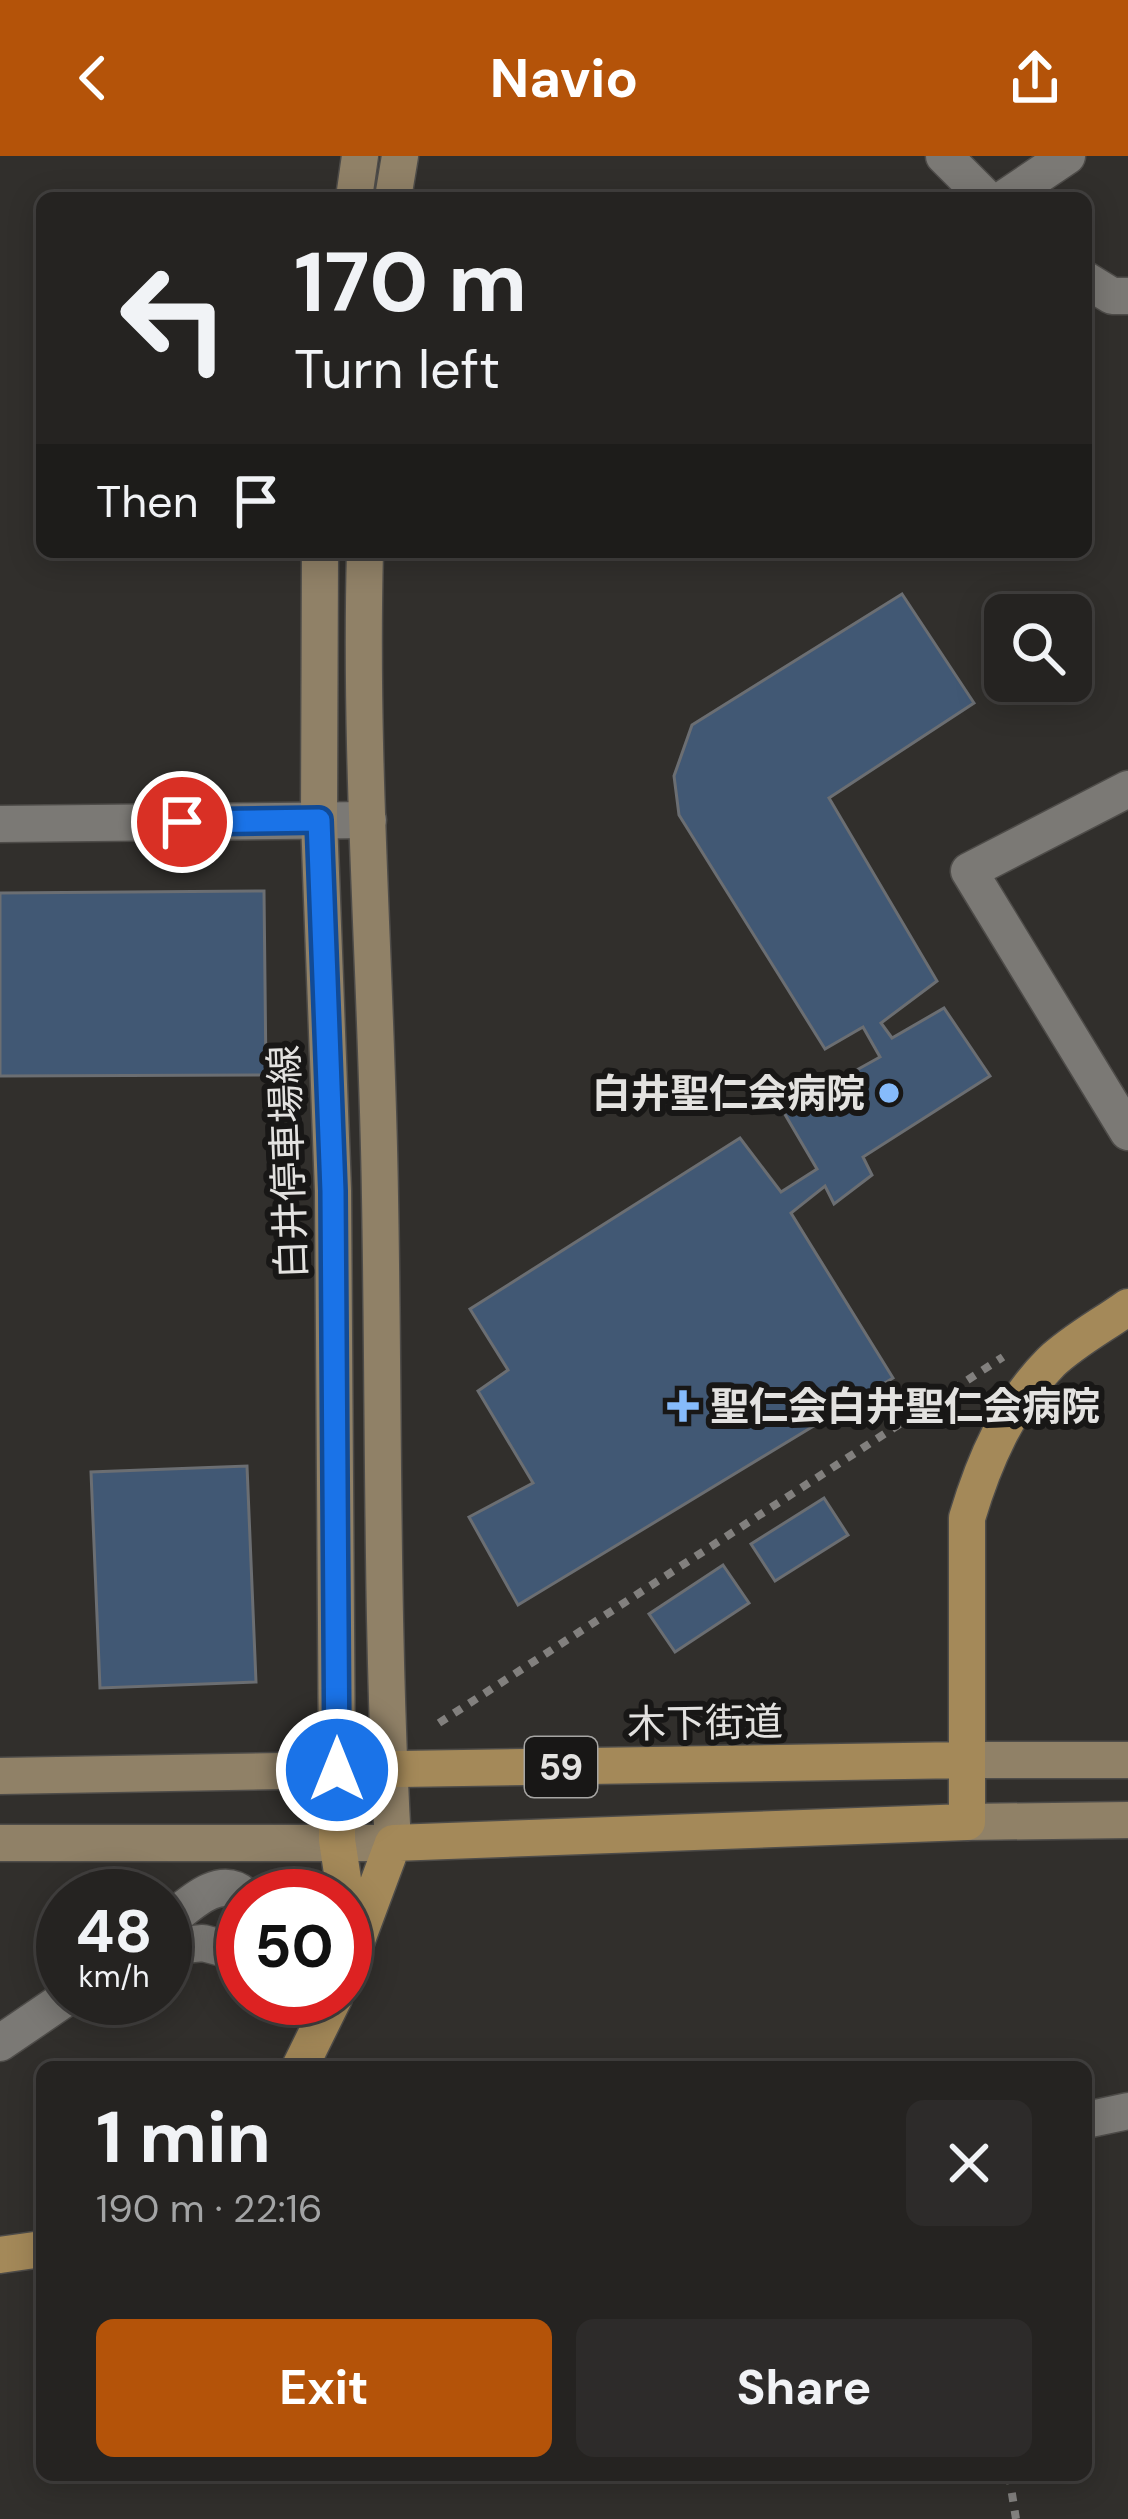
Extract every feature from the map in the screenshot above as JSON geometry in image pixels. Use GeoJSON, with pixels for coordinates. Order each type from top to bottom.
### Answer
{"type":"FeatureCollection","features":[{"type":"Feature","properties":{"kind":"main road"},"geometry":{"type":"LineString","coordinates":[[355,192],[360,156]]}},
{"type":"Feature","properties":{"kind":"main road"},"geometry":{"type":"LineString","coordinates":[[394,192],[400,156]]}},
{"type":"Feature","properties":{"kind":"main road","name":"白井停車場線"},"geometry":{"type":"LineString","coordinates":[[320,558],[319,820],[333,1191],[337,1770]]}},
{"type":"Feature","properties":{"kind":"main road"},"geometry":{"type":"LineString","coordinates":[[365,558],[362,652],[380,1196],[381,1490],[393,1843],[372,1899]]}},
{"type":"Feature","properties":{"kind":"main road"},"geometry":{"type":"LineString","coordinates":[[1128,1307],[1052,1361],[1010,1414],[980,1473],[967,1519],[967,1822],[1128,1820]]}},
{"type":"Feature","properties":{"kind":"main road"},"geometry":{"type":"LineString","coordinates":[[968,1760],[1128,1760]]}},
{"type":"Feature","properties":{"kind":"main road","name":"木下街道"},"geometry":{"type":"LineString","coordinates":[[337,1770],[968,1760]]}},
{"type":"Feature","properties":{"kind":"main road"},"geometry":{"type":"LineString","coordinates":[[0,1776],[337,1770],[341,1869]]}},
{"type":"Feature","properties":{"kind":"main road","name":"59"},"geometry":{"type":"LineString","coordinates":[[393,1843],[967,1822]]}},
{"type":"Feature","properties":{"kind":"main road"},"geometry":{"type":"LineString","coordinates":[[0,1843],[393,1843]]}},
{"type":"Feature","properties":{"kind":"main road"},"geometry":{"type":"LineString","coordinates":[[303,2061],[321,2025]]}},
{"type":"Feature","properties":{"kind":"main road"},"geometry":{"type":"LineString","coordinates":[[0,2255],[36,2250]]}},
{"type":"Feature","properties":{"kind":"street"},"geometry":{"type":"LineString","coordinates":[[944,156],[980,192]]}},
{"type":"Feature","properties":{"kind":"street"},"geometry":{"type":"LineString","coordinates":[[1014,192],[1067,156]]}},
{"type":"Feature","properties":{"kind":"street"},"geometry":{"type":"LineString","coordinates":[[1092,284],[1112,296],[1128,296]]}},
{"type":"Feature","properties":{"kind":"street"},"geometry":{"type":"LineString","coordinates":[[1128,789],[969,871],[1128,1132]]}},
{"type":"Feature","properties":{"kind":"street"},"geometry":{"type":"LineString","coordinates":[[0,824],[368,820]]}},
{"type":"Feature","properties":{"kind":"street"},"geometry":{"type":"LineString","coordinates":[[0,2043],[36,2018]]}},
{"type":"Feature","properties":{"kind":"street"},"geometry":{"type":"LineString","coordinates":[[1092,2119],[1128,2111]]}},
{"type":"Feature","properties":{"kind":"path"},"geometry":{"type":"LineString","coordinates":[[439,1724],[1003,1357]]}},
{"type":"Feature","properties":{"kind":"path"},"geometry":{"type":"LineString","coordinates":[[1010,2481],[1016,2519]]}},
{"type":"Feature","properties":{"kind":"building","name":"白井聖仁会病院"},"geometry":{"type":"Polygon","coordinates":[[[902,594],[974,703],[829,798],[937,981],[881,1023],[892,1038],[944,1008],[990,1076],[863,1157],[872,1175],[834,1204],[825,1186],[791,1213],[893,1378],[518,1605],[469,1517],[533,1483],[478,1391],[508,1370],[470,1309],[740,1138],[781,1192],[817,1169],[783,1111],[880,1057],[863,1027],[825,1049],[679,815],[674,776],[692,725],[902,594]]]}},
{"type":"Feature","properties":{"kind":"building"},"geometry":{"type":"Polygon","coordinates":[[[264,891],[266,1075],[0,1076],[0,893],[264,891]]]}},
{"type":"Feature","properties":{"kind":"building"},"geometry":{"type":"Polygon","coordinates":[[[247,1466],[256,1682],[100,1688],[91,1472],[247,1466]]]}},
{"type":"Feature","properties":{"kind":"building"},"geometry":{"type":"Polygon","coordinates":[[[824,1498],[848,1535],[775,1581],[751,1544],[824,1498]]]}},
{"type":"Feature","properties":{"kind":"building"},"geometry":{"type":"Polygon","coordinates":[[[723,1565],[749,1603],[675,1652],[649,1614],[723,1565]]]}},
{"type":"Feature","properties":{"kind":"place","name":"白井聖仁会病院"},"geometry":{"type":"Point","coordinates":[889,1093]}},
{"type":"Feature","properties":{"kind":"place","name":"聖仁会白井聖仁会病院"},"geometry":{"type":"Point","coordinates":[683,1406]}},
{"type":"Feature","properties":{"kind":"route"},"geometry":{"type":"LineString","coordinates":[[182,822],[319,820],[333,1191],[337,1770]]}}]}
